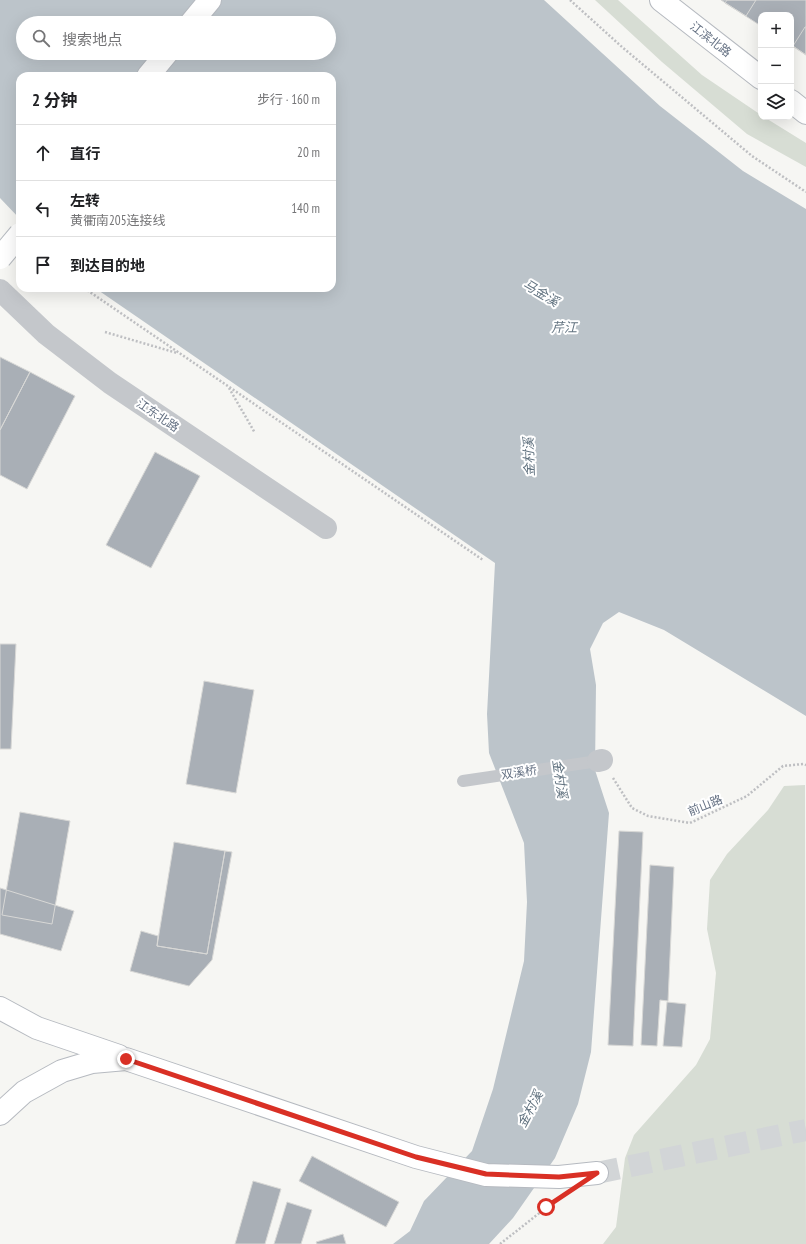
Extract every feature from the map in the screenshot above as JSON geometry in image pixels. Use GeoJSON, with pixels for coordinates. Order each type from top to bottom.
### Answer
{"type":"FeatureCollection","features":[{"type":"Feature","properties":{"kind":"main road"},"geometry":{"type":"LineString","coordinates":[[197,16],[210,0]]}},
{"type":"Feature","properties":{"kind":"main road","name":"江滨北路"},"geometry":{"type":"LineString","coordinates":[[661,0],[758,76]]}},
{"type":"Feature","properties":{"kind":"main road"},"geometry":{"type":"LineString","coordinates":[[151,72],[161,60]]}},
{"type":"Feature","properties":{"kind":"main road"},"geometry":{"type":"LineString","coordinates":[[794,103],[806,113]]}},
{"type":"Feature","properties":{"kind":"main road"},"geometry":{"type":"LineString","coordinates":[[0,258],[16,239]]}},
{"type":"Feature","properties":{"kind":"main road"},"geometry":{"type":"LineString","coordinates":[[0,1008],[37,1028],[416,1157],[486,1174],[559,1177],[597,1173]]}},
{"type":"Feature","properties":{"kind":"main road"},"geometry":{"type":"LineString","coordinates":[[0,1114],[24,1092],[62,1071],[92,1062],[126,1059]]}},
{"type":"Feature","properties":{"kind":"street","name":"江东北路"},"geometry":{"type":"LineString","coordinates":[[0,290],[46,334],[110,383],[326,528]]}},
{"type":"Feature","properties":{"kind":"lane","name":"双溪桥"},"geometry":{"type":"LineString","coordinates":[[463,781],[600,760]]}},
{"type":"Feature","properties":{"kind":"path"},"geometry":{"type":"LineString","coordinates":[[570,0],[622,47],[752,156],[806,192]]}},
{"type":"Feature","properties":{"kind":"path"},"geometry":{"type":"LineString","coordinates":[[90,292],[483,560]]}},
{"type":"Feature","properties":{"kind":"path"},"geometry":{"type":"LineString","coordinates":[[105,332],[180,353]]}},
{"type":"Feature","properties":{"kind":"path"},"geometry":{"type":"LineString","coordinates":[[228,386],[256,433]]}},
{"type":"Feature","properties":{"kind":"path","name":"前山路"},"geometry":{"type":"LineString","coordinates":[[600,760],[632,808],[648,816],[690,823],[747,796],[783,766],[806,765]]}},
{"type":"Feature","properties":{"kind":"path"},"geometry":{"type":"LineString","coordinates":[[500,1244],[559,1198]]}},
{"type":"Feature","properties":{"kind":"shaded area"},"geometry":{"type":"Polygon","coordinates":[[[595,0],[618,0],[702,75],[758,113],[758,120],[769,120],[806,143],[806,167],[747,134],[662,62],[595,0]]]}},
{"type":"Feature","properties":{"kind":"shaded area"},"geometry":{"type":"Polygon","coordinates":[[[805,785],[806,1244],[603,1244],[616,1227],[625,1158],[634,1135],[696,1065],[710,1039],[716,973],[707,929],[710,880],[727,854],[768,810],[784,786],[805,785]]]}},
{"type":"Feature","properties":{"kind":"water","name":"芹江"},"geometry":{"type":"Polygon","coordinates":[[[0,0],[544,0],[660,106],[743,171],[806,209],[806,716],[664,630],[619,612],[603,623],[590,649],[596,685],[595,770],[609,813],[591,1052],[578,1104],[555,1158],[513,1218],[489,1244],[393,1244],[410,1231],[424,1201],[472,1151],[493,1089],[524,961],[527,902],[524,843],[489,753],[487,714],[495,563],[101,292],[336,292],[336,72],[16,72],[16,215],[0,198],[0,0]]]}},
{"type":"Feature","properties":{"kind":"building"},"geometry":{"type":"Polygon","coordinates":[[[721,0],[806,0],[806,55],[794,47],[794,12],[758,12],[758,24],[721,0]]]}},
{"type":"Feature","properties":{"kind":"building"},"geometry":{"type":"Polygon","coordinates":[[[727,0],[756,0],[746,16],[725,3],[727,0]]]}},
{"type":"Feature","properties":{"kind":"building"},"geometry":{"type":"Polygon","coordinates":[[[806,27],[806,55],[794,47],[806,27]]]}},
{"type":"Feature","properties":{"kind":"building"},"geometry":{"type":"Polygon","coordinates":[[[0,357],[30,372],[0,430],[0,357]]]}},
{"type":"Feature","properties":{"kind":"building"},"geometry":{"type":"Polygon","coordinates":[[[30,372],[75,396],[27,489],[0,475],[0,430],[30,372]]]}},
{"type":"Feature","properties":{"kind":"building"},"geometry":{"type":"Polygon","coordinates":[[[155,452],[200,476],[151,568],[106,545],[155,452]]]}},
{"type":"Feature","properties":{"kind":"building"},"geometry":{"type":"Polygon","coordinates":[[[0,644],[16,644],[11,749],[0,749],[0,644]]]}},
{"type":"Feature","properties":{"kind":"building"},"geometry":{"type":"Polygon","coordinates":[[[204,681],[254,690],[236,793],[186,784],[204,681]]]}},
{"type":"Feature","properties":{"kind":"building"},"geometry":{"type":"Polygon","coordinates":[[[20,812],[70,821],[52,924],[2,915],[20,812]]]}},
{"type":"Feature","properties":{"kind":"building"},"geometry":{"type":"Polygon","coordinates":[[[619,831],[643,832],[633,1046],[608,1045],[619,831]]]}},
{"type":"Feature","properties":{"kind":"building"},"geometry":{"type":"Polygon","coordinates":[[[174,842],[225,851],[207,954],[157,946],[174,842]]]}},
{"type":"Feature","properties":{"kind":"building"},"geometry":{"type":"Polygon","coordinates":[[[225,851],[232,852],[212,960],[189,986],[130,971],[141,931],[158,936],[157,946],[207,954],[225,851]]]}},
{"type":"Feature","properties":{"kind":"building"},"geometry":{"type":"Polygon","coordinates":[[[650,865],[674,867],[668,1001],[660,1000],[657,1046],[641,1045],[650,865]]]}},
{"type":"Feature","properties":{"kind":"building"},"geometry":{"type":"Polygon","coordinates":[[[0,888],[74,911],[61,951],[0,934],[0,888]]]}},
{"type":"Feature","properties":{"kind":"building"},"geometry":{"type":"Polygon","coordinates":[[[667,1002],[686,1004],[682,1047],[663,1046],[667,1002]]]}},
{"type":"Feature","properties":{"kind":"building"},"geometry":{"type":"Polygon","coordinates":[[[312,1156],[399,1202],[386,1227],[299,1181],[312,1156]]]}},
{"type":"Feature","properties":{"kind":"building"},"geometry":{"type":"Polygon","coordinates":[[[253,1181],[281,1189],[265,1244],[235,1244],[253,1181]]]}},
{"type":"Feature","properties":{"kind":"building"},"geometry":{"type":"Polygon","coordinates":[[[287,1202],[312,1210],[301,1244],[274,1244],[287,1202]]]}},
{"type":"Feature","properties":{"kind":"building"},"geometry":{"type":"Polygon","coordinates":[[[343,1234],[346,1244],[317,1244],[316,1242],[343,1234]]]}},
{"type":"Feature","properties":{"kind":"tunnel"},"geometry":{"type":"LineString","coordinates":[[597,1173],[806,1130]]}},
{"type":"Feature","properties":{"kind":"route"},"geometry":{"type":"LineString","coordinates":[[126,1059],[416,1157],[486,1174],[559,1177],[597,1173],[546,1207]]}},
{"type":"Feature","properties":{"kind":"water label","name":"马金溪"},"geometry":{"type":"Point","coordinates":[541,293]}},
{"type":"Feature","properties":{"kind":"water label","name":"金村溪"},"geometry":{"type":"Point","coordinates":[529,457]}},
{"type":"Feature","properties":{"kind":"water label","name":"金村溪"},"geometry":{"type":"Point","coordinates":[560,779]}},
{"type":"Feature","properties":{"kind":"water label","name":"金村溪"},"geometry":{"type":"Point","coordinates":[530,1109]}}]}
